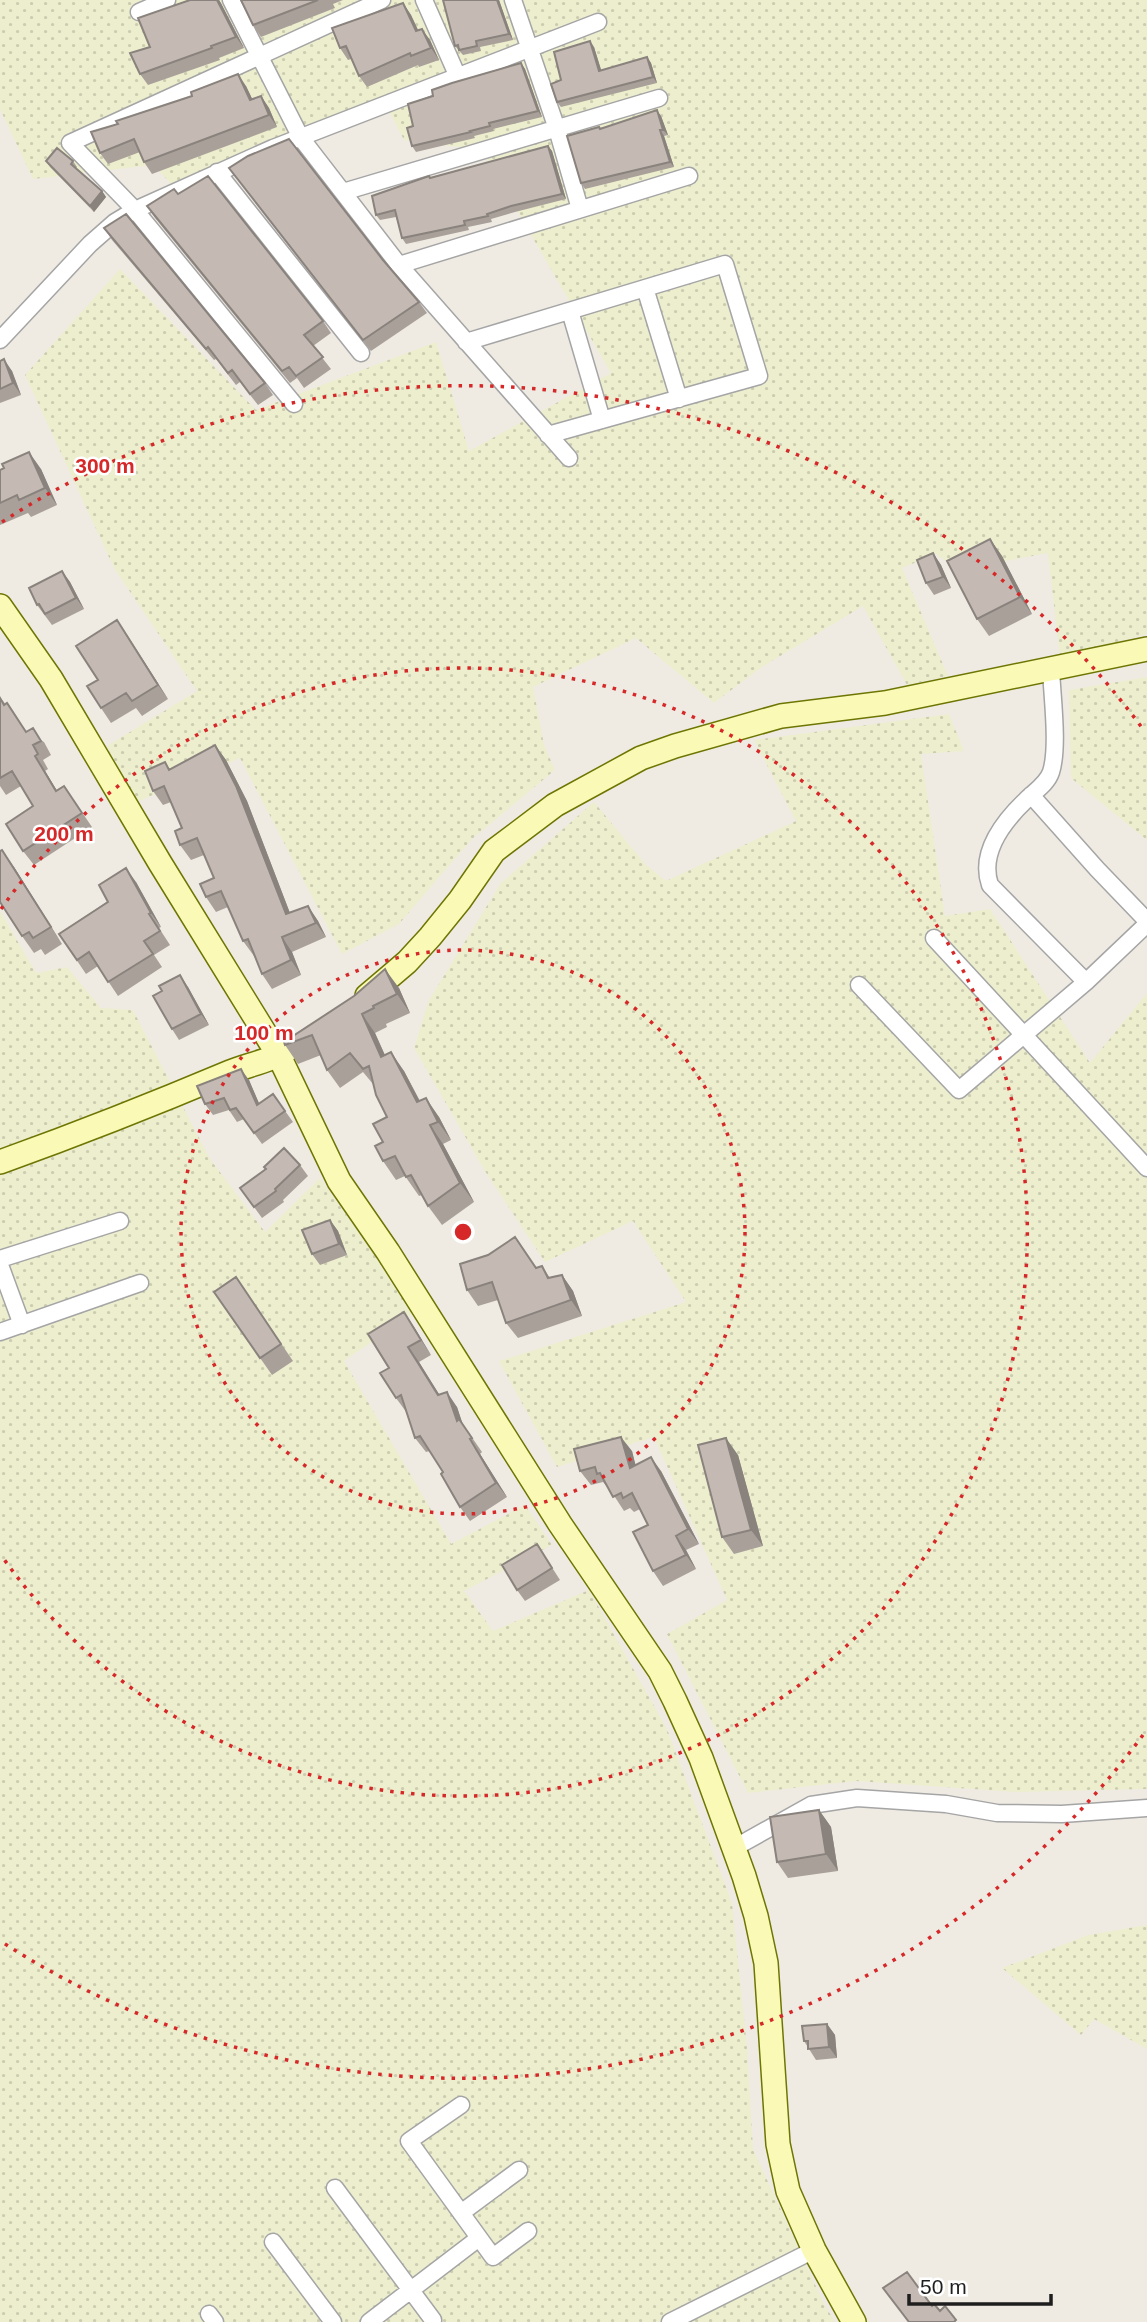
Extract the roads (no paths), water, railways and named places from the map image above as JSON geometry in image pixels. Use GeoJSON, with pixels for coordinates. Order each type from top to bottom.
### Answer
{"type":"FeatureCollection","features":[{"type":"Feature","properties":{"kind":"street"},"geometry":{"type":"LineString","coordinates":[[139,12],[167,0]]}},
{"type":"Feature","properties":{"kind":"street"},"geometry":{"type":"LineString","coordinates":[[231,0],[301,138],[399,265],[569,458]]}},
{"type":"Feature","properties":{"kind":"street"},"geometry":{"type":"LineString","coordinates":[[294,404],[135,210],[71,143],[382,0]]}},
{"type":"Feature","properties":{"kind":"street"},"geometry":{"type":"LineString","coordinates":[[424,0],[458,77]]}},
{"type":"Feature","properties":{"kind":"street"},"geometry":{"type":"LineString","coordinates":[[513,0],[557,129],[580,209]]}},
{"type":"Feature","properties":{"kind":"street"},"geometry":{"type":"LineString","coordinates":[[0,340],[90,244],[115,222],[135,210],[217,172],[597,22]]}},
{"type":"Feature","properties":{"kind":"street"},"geometry":{"type":"LineString","coordinates":[[343,192],[659,98]]}},
{"type":"Feature","properties":{"kind":"street"},"geometry":{"type":"LineString","coordinates":[[217,172],[361,353]]}},
{"type":"Feature","properties":{"kind":"street"},"geometry":{"type":"LineString","coordinates":[[399,265],[689,176]]}},
{"type":"Feature","properties":{"kind":"street"},"geometry":{"type":"LineString","coordinates":[[466,342],[725,264],[760,376],[548,436]]}},
{"type":"Feature","properties":{"kind":"street"},"geometry":{"type":"LineString","coordinates":[[645,288],[679,399]]}},
{"type":"Feature","properties":{"kind":"street"},"geometry":{"type":"LineString","coordinates":[[570,311],[602,420]]}},
{"type":"Feature","properties":{"kind":"street"},"geometry":{"type":"LineString","coordinates":[[0,606],[51,679],[279,1056],[339,1181],[388,1252],[560,1524],[660,1671],[701,1758],[756,1916],[766,1963],[774,2104],[788,2191],[814,2250],[855,2322]]}},
{"type":"Feature","properties":{"kind":"street"},"geometry":{"type":"LineString","coordinates":[[352,1008],[407,962],[430,937],[494,851],[555,805],[641,758],[781,716],[885,703],[1147,649]]}},
{"type":"Feature","properties":{"kind":"street"},"geometry":{"type":"LineString","coordinates":[[1051,668],[1053,766],[1043,784],[997,834],[988,856],[986,873],[990,885],[1086,982]]}},
{"type":"Feature","properties":{"kind":"street"},"geometry":{"type":"LineString","coordinates":[[859,985],[959,1090],[1086,982],[1147,922],[1031,795]]}},
{"type":"Feature","properties":{"kind":"street"},"geometry":{"type":"LineString","coordinates":[[934,938],[1147,1168]]}},
{"type":"Feature","properties":{"kind":"street"},"geometry":{"type":"LineString","coordinates":[[0,1162],[45,1147],[235,1070],[279,1056],[304,1037]]}},
{"type":"Feature","properties":{"kind":"street"},"geometry":{"type":"LineString","coordinates":[[22,1325],[0,1262],[120,1221]]}},
{"type":"Feature","properties":{"kind":"street"},"geometry":{"type":"LineString","coordinates":[[0,1332],[140,1283]]}},
{"type":"Feature","properties":{"kind":"street"},"geometry":{"type":"LineString","coordinates":[[734,1848],[811,1805],[857,1798],[946,1804],[998,1812],[1062,1814],[1147,1808]]}},
{"type":"Feature","properties":{"kind":"street"},"geometry":{"type":"LineString","coordinates":[[461,2105],[409,2141],[493,2257],[528,2231]]}},
{"type":"Feature","properties":{"kind":"street"},"geometry":{"type":"LineString","coordinates":[[461,2213],[519,2170]]}},
{"type":"Feature","properties":{"kind":"street"},"geometry":{"type":"LineString","coordinates":[[335,2188],[433,2320]]}},
{"type":"Feature","properties":{"kind":"street"},"geometry":{"type":"LineString","coordinates":[[369,2322],[479,2238]]}},
{"type":"Feature","properties":{"kind":"street"},"geometry":{"type":"LineString","coordinates":[[273,2242],[333,2322]]}},
{"type":"Feature","properties":{"kind":"street"},"geometry":{"type":"LineString","coordinates":[[670,2322],[814,2250]]}}]}
